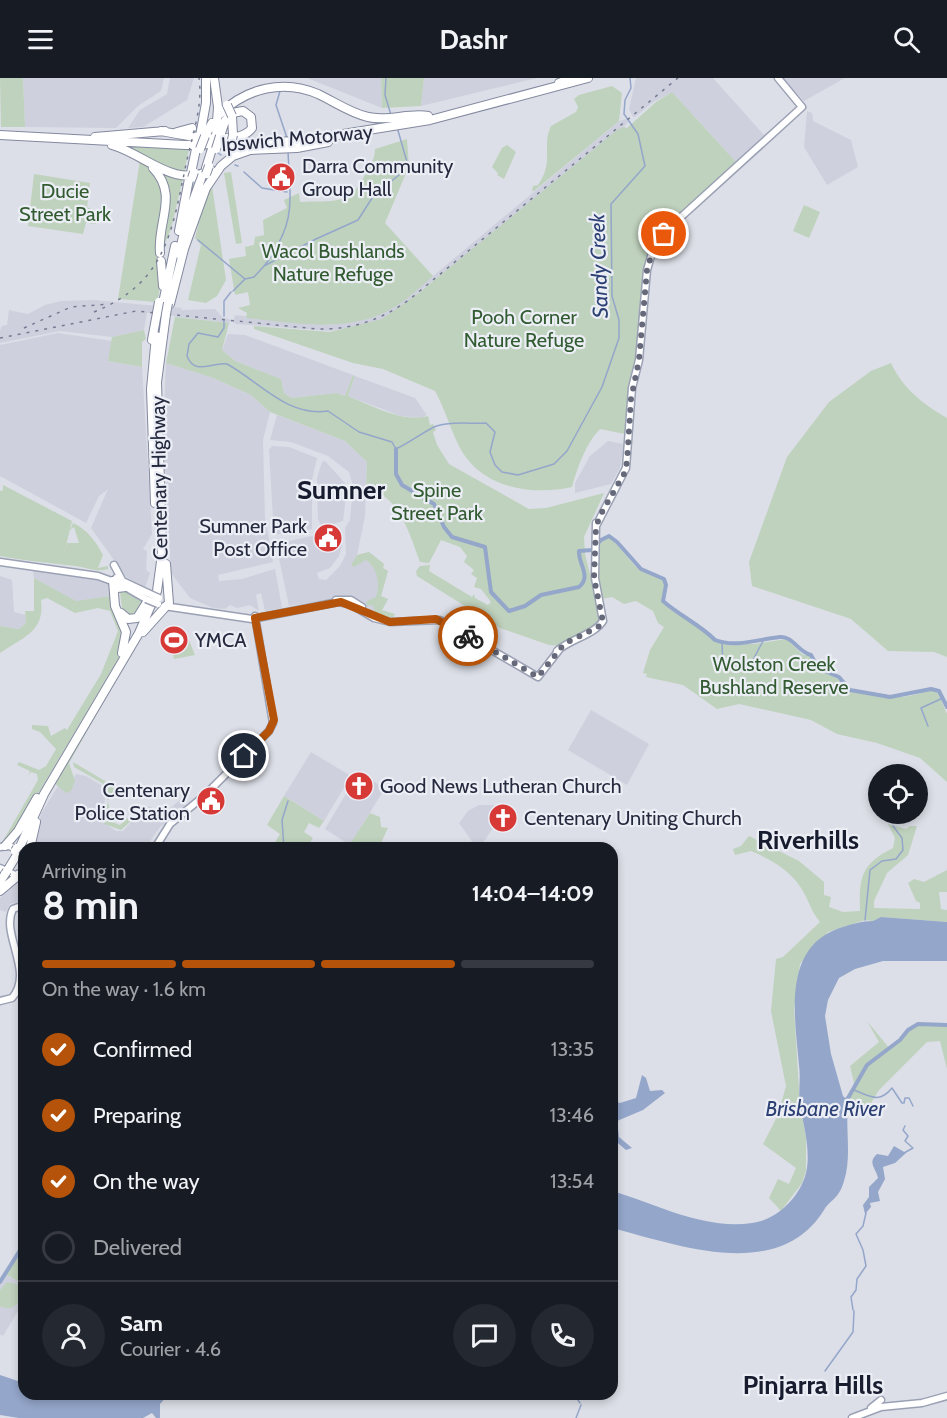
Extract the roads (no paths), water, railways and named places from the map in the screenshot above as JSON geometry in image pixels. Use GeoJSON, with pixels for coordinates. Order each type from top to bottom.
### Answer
{"type":"FeatureCollection","features":[{"type":"Feature","properties":{"kind":"highway"},"geometry":{"type":"LineString","coordinates":[[199,119],[204,100],[205,78]]}},
{"type":"Feature","properties":{"kind":"highway","name":"Centenary Highway"},"geometry":{"type":"LineString","coordinates":[[23,842],[51,777],[142,621],[149,592],[157,549],[151,389],[153,359],[183,212],[202,136],[206,103],[205,78]]}},
{"type":"Feature","properties":{"kind":"highway"},"geometry":{"type":"LineString","coordinates":[[82,140],[117,146],[171,174],[194,176],[215,167],[230,149],[233,135],[232,116],[215,78]]}},
{"type":"Feature","properties":{"kind":"highway","name":"Centenary Highway"},"geometry":{"type":"LineString","coordinates":[[165,303],[191,204],[218,136],[215,78]]}},
{"type":"Feature","properties":{"kind":"highway"},"geometry":{"type":"LineString","coordinates":[[220,114],[251,93],[285,87],[311,91],[384,124],[428,116],[572,78]]}},
{"type":"Feature","properties":{"kind":"highway","name":"Ipswich Motorway"},"geometry":{"type":"LineString","coordinates":[[400,122],[476,110],[588,78]]}},
{"type":"Feature","properties":{"kind":"highway"},"geometry":{"type":"LineString","coordinates":[[161,131],[193,137],[241,136],[252,128],[250,116],[243,111],[232,113],[218,136]]}},
{"type":"Feature","properties":{"kind":"highway"},"geometry":{"type":"LineString","coordinates":[[202,136],[212,123]]}},
{"type":"Feature","properties":{"kind":"highway","name":"Ipswich Motorway"},"geometry":{"type":"LineString","coordinates":[[0,133],[82,140],[206,146],[288,143],[361,133],[384,124]]}},
{"type":"Feature","properties":{"kind":"highway","name":"Ipswich Motorway"},"geometry":{"type":"LineString","coordinates":[[0,133],[288,143],[384,124]]}},
{"type":"Feature","properties":{"kind":"highway"},"geometry":{"type":"LineString","coordinates":[[95,136],[161,131],[179,132],[192,128]]}},
{"type":"Feature","properties":{"kind":"highway"},"geometry":{"type":"LineString","coordinates":[[165,303],[206,188],[215,172],[227,160],[244,152],[288,143]]}},
{"type":"Feature","properties":{"kind":"highway"},"geometry":{"type":"LineString","coordinates":[[144,159],[159,175],[167,194],[167,209],[159,240],[165,303]]}},
{"type":"Feature","properties":{"kind":"highway","name":"Centenary Highway"},"geometry":{"type":"LineString","coordinates":[[23,842],[48,787],[147,618],[158,587],[162,559],[157,390],[163,314]]}},
{"type":"Feature","properties":{"kind":"highway"},"geometry":{"type":"LineString","coordinates":[[127,654],[167,605],[161,522]]}},
{"type":"Feature","properties":{"kind":"highway"},"geometry":{"type":"LineString","coordinates":[[118,583],[120,611],[125,617],[132,619],[139,617],[144,611],[149,592]]}},
{"type":"Feature","properties":{"kind":"highway"},"geometry":{"type":"LineString","coordinates":[[115,668],[127,636],[115,604],[118,583]]}},
{"type":"Feature","properties":{"kind":"highway"},"geometry":{"type":"LineString","coordinates":[[2,847],[18,831],[51,777]]}},
{"type":"Feature","properties":{"kind":"highway"},"geometry":{"type":"LineString","coordinates":[[31,842],[38,813],[48,787]]}},
{"type":"Feature","properties":{"kind":"highway","name":"Centenary Highway"},"geometry":{"type":"LineString","coordinates":[[0,882],[3,872],[18,852]]}},
{"type":"Feature","properties":{"kind":"highway"},"geometry":{"type":"LineString","coordinates":[[0,891],[18,876]]}},
{"type":"Feature","properties":{"kind":"main road"},"geometry":{"type":"LineString","coordinates":[[540,674],[559,650],[602,623],[602,609],[594,578],[596,526],[624,474],[632,388],[639,360],[647,270],[652,253],[666,231],[802,107],[778,78]]}},
{"type":"Feature","properties":{"kind":"main road"},"geometry":{"type":"LineString","coordinates":[[0,562],[56,570],[118,583],[149,592],[158,601],[167,605],[253,617],[351,600],[377,616],[390,620],[438,617],[540,674]]}},
{"type":"Feature","properties":{"kind":"main road"},"geometry":{"type":"LineString","coordinates":[[114,565],[118,583]]}},
{"type":"Feature","properties":{"kind":"main road"},"geometry":{"type":"LineString","coordinates":[[325,603],[348,604],[374,618],[390,622],[440,620],[540,674]]}},
{"type":"Feature","properties":{"kind":"main road"},"geometry":{"type":"LineString","coordinates":[[157,842],[170,824],[204,796],[276,723],[253,617]]}},
{"type":"Feature","properties":{"kind":"main road"},"geometry":{"type":"LineString","coordinates":[[156,842],[168,822],[198,798],[264,733],[271,722],[271,710],[253,617]]}},
{"type":"Feature","properties":{"kind":"main road"},"geometry":{"type":"LineString","coordinates":[[2,847],[18,851]]}},
{"type":"Feature","properties":{"kind":"main road"},"geometry":{"type":"LineString","coordinates":[[3,872],[18,873]]}},
{"type":"Feature","properties":{"kind":"main road"},"geometry":{"type":"LineString","coordinates":[[0,1001],[9,999],[16,990],[16,971],[6,920],[13,907],[18,905]]}},
{"type":"Feature","properties":{"kind":"main road"},"geometry":{"type":"LineString","coordinates":[[869,1410],[889,1405],[926,1402],[947,1396]]}},
{"type":"Feature","properties":{"kind":"main road"},"geometry":{"type":"LineString","coordinates":[[852,1418],[862,1416],[881,1400]]}},
{"type":"Feature","properties":{"kind":"water","name":"Brisbane River"},"geometry":{"type":"Polygon","coordinates":[[[881,917],[947,922],[947,961],[883,961],[855,969],[839,978],[828,1000],[825,1016],[831,1054],[843,1096],[845,1098],[850,1094],[847,1116],[847,1170],[837,1195],[805,1232],[781,1246],[755,1252],[726,1253],[696,1249],[618,1230],[618,1193],[698,1219],[734,1224],[761,1221],[778,1212],[793,1199],[803,1182],[808,1157],[799,1101],[800,1070],[795,1007],[800,969],[807,952],[819,939],[837,929],[881,917]]]}},
{"type":"Feature","properties":{"kind":"water"},"geometry":{"type":"Polygon","coordinates":[[[642,1075],[646,1078],[650,1091],[662,1090],[665,1093],[643,1110],[618,1121],[618,1102],[636,1098],[642,1075]]]}},
{"type":"Feature","properties":{"kind":"water"},"geometry":{"type":"Polygon","coordinates":[[[618,1129],[619,1137],[632,1148],[626,1150],[618,1143],[618,1129]]]}},
{"type":"Feature","properties":{"kind":"water"},"geometry":{"type":"Polygon","coordinates":[[[894,1146],[906,1153],[895,1163],[883,1167],[885,1179],[878,1192],[880,1201],[870,1203],[871,1207],[865,1214],[863,1205],[869,1197],[869,1187],[878,1178],[873,1166],[874,1157],[877,1154],[888,1156],[894,1146]]]}},
{"type":"Feature","properties":{"kind":"water"},"geometry":{"type":"Polygon","coordinates":[[[0,1375],[18,1381],[18,1400],[164,1400],[160,1404],[160,1418],[156,1418],[152,1413],[143,1418],[19,1418],[0,1415],[0,1375]]]}},
{"type":"Feature","properties":{"kind":"waterway"},"geometry":{"type":"LineString","coordinates":[[386,78],[385,95],[391,115]]}},
{"type":"Feature","properties":{"kind":"waterway","name":"Sandy Creek"},"geometry":{"type":"LineString","coordinates":[[224,320],[224,328],[218,337],[198,333],[189,344],[187,356],[194,365],[204,367],[227,364],[287,404],[300,409],[328,411],[359,432],[392,442],[396,449],[440,425],[486,423],[495,432],[490,452],[495,465],[502,472],[518,475],[554,464],[567,451],[602,387],[619,338],[619,320],[612,296],[611,204],[645,166],[638,134],[624,114],[625,100],[631,88],[630,78]]}},
{"type":"Feature","properties":{"kind":"waterway"},"geometry":{"type":"LineString","coordinates":[[280,91],[276,105],[287,138]]}},
{"type":"Feature","properties":{"kind":"waterway"},"geometry":{"type":"LineString","coordinates":[[233,291],[245,279],[254,277],[264,266],[358,220],[374,195],[399,175],[407,162],[397,127]]}},
{"type":"Feature","properties":{"kind":"waterway"},"geometry":{"type":"LineString","coordinates":[[265,265],[275,250],[287,223],[290,198],[288,151]]}},
{"type":"Feature","properties":{"kind":"waterway"},"geometry":{"type":"LineString","coordinates":[[244,172],[262,188],[287,192]]}},
{"type":"Feature","properties":{"kind":"waterway"},"geometry":{"type":"LineString","coordinates":[[198,240],[245,279]]}},
{"type":"Feature","properties":{"kind":"waterway"},"geometry":{"type":"LineString","coordinates":[[224,316],[224,301],[231,292]]}},
{"type":"Feature","properties":{"kind":"waterway"},"geometry":{"type":"LineString","coordinates":[[396,449],[396,474],[402,485],[434,504],[444,527],[452,537],[485,547],[491,592],[509,611],[525,606],[541,595],[579,587],[584,579],[579,551],[592,550],[601,540],[609,536],[641,569],[664,579],[666,585],[663,601],[715,640],[739,643],[785,637],[802,651],[811,655],[818,668],[839,677],[850,690],[890,697],[931,689],[939,691],[947,707]]}},
{"type":"Feature","properties":{"kind":"waterway"},"geometry":{"type":"LineString","coordinates":[[747,671],[763,641]]}},
{"type":"Feature","properties":{"kind":"waterway"},"geometry":{"type":"LineString","coordinates":[[722,643],[723,667]]}},
{"type":"Feature","properties":{"kind":"waterway"},"geometry":{"type":"LineString","coordinates":[[928,726],[921,708],[943,698]]}},
{"type":"Feature","properties":{"kind":"waterway"},"geometry":{"type":"LineString","coordinates":[[284,842],[282,820],[288,801]]}},
{"type":"Feature","properties":{"kind":"waterway"},"geometry":{"type":"LineString","coordinates":[[865,920],[870,870],[882,861],[896,859],[903,850],[902,838],[893,826]]}},
{"type":"Feature","properties":{"kind":"waterway"},"geometry":{"type":"LineString","coordinates":[[848,1098],[867,1065],[900,1040],[908,1030],[918,1024],[947,1025]]}},
{"type":"Feature","properties":{"kind":"waterway"},"geometry":{"type":"LineString","coordinates":[[854,1090],[878,1097],[883,1096],[892,1088],[902,1103],[905,1098],[909,1098],[913,1106]]}},
{"type":"Feature","properties":{"kind":"waterway"},"geometry":{"type":"LineString","coordinates":[[904,1153],[913,1148],[905,1141],[908,1136],[903,1130],[905,1126]]}},
{"type":"Feature","properties":{"kind":"waterway"},"geometry":{"type":"LineString","coordinates":[[853,1310],[851,1297],[856,1290],[857,1279],[866,1266],[863,1250],[856,1234],[863,1226],[866,1213]]}},
{"type":"Feature","properties":{"kind":"waterway"},"geometry":{"type":"LineString","coordinates":[[0,1282],[18,1254]]}},
{"type":"Feature","properties":{"kind":"waterway"},"geometry":{"type":"LineString","coordinates":[[825,1371],[853,1332],[854,1311]]}},
{"type":"Feature","properties":{"kind":"waterway"},"geometry":{"type":"LineString","coordinates":[[576,1418],[581,1405]]}},
{"type":"Feature","properties":{"kind":"railway"},"geometry":{"type":"LineString","coordinates":[[94,312],[119,300],[138,285],[152,269],[163,251],[177,209],[197,119],[200,98],[199,78]]}},
{"type":"Feature","properties":{"kind":"railway"},"geometry":{"type":"LineString","coordinates":[[0,338],[136,311],[317,329],[342,328],[377,318],[410,299],[678,78]]}},
{"type":"Feature","properties":{"kind":"railway"},"geometry":{"type":"LineString","coordinates":[[24,328],[71,307],[109,304]]}},
{"type":"Feature","properties":{"kind":"place","name":"Darra Community Group Hall"},"geometry":{"type":"Point","coordinates":[281,177]}},
{"type":"Feature","properties":{"kind":"place","name":"Sumner Park Post Office"},"geometry":{"type":"Point","coordinates":[328,538]}},
{"type":"Feature","properties":{"kind":"place","name":"YMCA"},"geometry":{"type":"Point","coordinates":[174,640]}},
{"type":"Feature","properties":{"kind":"place","name":"Good News Lutheran Church"},"geometry":{"type":"Point","coordinates":[359,786]}},
{"type":"Feature","properties":{"kind":"place","name":"Centenary Police Station"},"geometry":{"type":"Point","coordinates":[211,801]}},
{"type":"Feature","properties":{"kind":"place","name":"Centenary Uniting Church"},"geometry":{"type":"Point","coordinates":[503,818]}},
{"type":"Feature","properties":{"kind":"district","name":"Sumner"},"geometry":{"type":"Point","coordinates":[341,490]}},
{"type":"Feature","properties":{"kind":"district","name":"Riverhills"},"geometry":{"type":"Point","coordinates":[808,840]}},
{"type":"Feature","properties":{"kind":"district","name":"Pinjarra Hills"},"geometry":{"type":"Point","coordinates":[813,1385]}},
{"type":"Feature","properties":{"kind":"park label","name":"Ducie Street Park"},"geometry":{"type":"Point","coordinates":[65,202]}},
{"type":"Feature","properties":{"kind":"park label","name":"Wacol Bushlands Nature Refuge"},"geometry":{"type":"Point","coordinates":[333,262]}},
{"type":"Feature","properties":{"kind":"park label","name":"Pooh Corner Nature Refuge"},"geometry":{"type":"Point","coordinates":[524,328]}},
{"type":"Feature","properties":{"kind":"park label","name":"Spine Street Park"},"geometry":{"type":"Point","coordinates":[437,502]}},
{"type":"Feature","properties":{"kind":"park label","name":"Wolston Creek Bushland Reserve"},"geometry":{"type":"Point","coordinates":[774,676]}}]}
